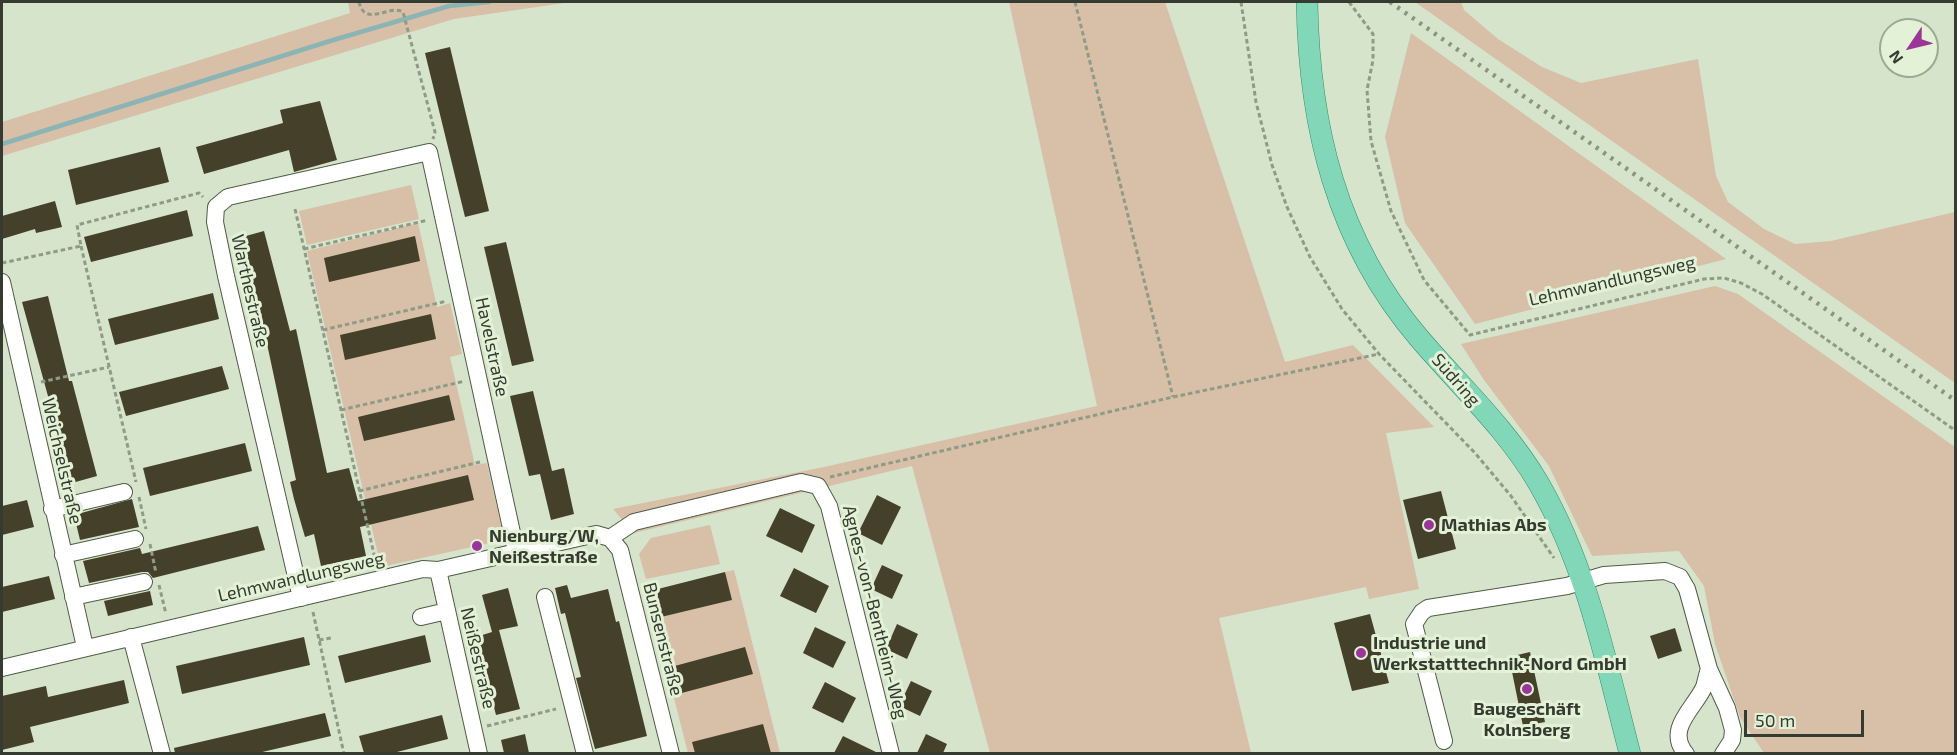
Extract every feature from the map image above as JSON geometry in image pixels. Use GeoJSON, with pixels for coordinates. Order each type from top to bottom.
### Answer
{"type":"FeatureCollection","features":[{"type":"Feature","properties":{"kind":"main road","name":"Südring"},"geometry":{"type":"LineString","coordinates":[[1307,3],[1311,86],[1321,144],[1335,192],[1358,246],[1386,293],[1417,336],[1506,438],[1534,476],[1563,531],[1584,581],[1630,753]]}},
{"type":"Feature","properties":{"kind":"street"},"geometry":{"type":"LineString","coordinates":[[216,207],[228,197],[429,152]]}},
{"type":"Feature","properties":{"kind":"street","name":"Havelstraße"},"geometry":{"type":"LineString","coordinates":[[429,152],[516,551]]}},
{"type":"Feature","properties":{"kind":"street","name":"Warthestraße"},"geometry":{"type":"LineString","coordinates":[[216,207],[215,222],[226,276],[305,597]]}},
{"type":"Feature","properties":{"kind":"street","name":"Weichselstraße"},"geometry":{"type":"LineString","coordinates":[[2,282],[85,647]]}},
{"type":"Feature","properties":{"kind":"street"},"geometry":{"type":"LineString","coordinates":[[609,538],[634,522],[801,482],[818,486]]}},
{"type":"Feature","properties":{"kind":"street","name":"Agnes-von-Bentheim-Weg"},"geometry":{"type":"LineString","coordinates":[[818,486],[829,506],[891,753]]}},
{"type":"Feature","properties":{"kind":"street"},"geometry":{"type":"LineString","coordinates":[[52,509],[124,492]]}},
{"type":"Feature","properties":{"kind":"street","name":"Lehmwandlungsweg"},"geometry":{"type":"LineString","coordinates":[[2,668],[423,569],[438,570],[596,534],[609,538]]}},
{"type":"Feature","properties":{"kind":"street"},"geometry":{"type":"LineString","coordinates":[[63,555],[135,538]]}},
{"type":"Feature","properties":{"kind":"street","name":"Bunsenstraße"},"geometry":{"type":"LineString","coordinates":[[609,538],[620,550],[671,753]]}},
{"type":"Feature","properties":{"kind":"street","name":"Neißestraße"},"geometry":{"type":"LineString","coordinates":[[438,570],[479,753]]}},
{"type":"Feature","properties":{"kind":"street"},"geometry":{"type":"LineString","coordinates":[[1444,741],[1414,624],[1422,612],[1428,608],[1584,581],[1604,575],[1665,571],[1680,577],[1687,589],[1709,669],[1727,708],[1733,730],[1732,740],[1723,753]]}},
{"type":"Feature","properties":{"kind":"street"},"geometry":{"type":"LineString","coordinates":[[73,597],[144,582]]}},
{"type":"Feature","properties":{"kind":"street"},"geometry":{"type":"LineString","coordinates":[[545,597],[585,753]]}},
{"type":"Feature","properties":{"kind":"street"},"geometry":{"type":"LineString","coordinates":[[421,617],[447,611]]}},
{"type":"Feature","properties":{"kind":"street"},"geometry":{"type":"LineString","coordinates":[[131,637],[162,753]]}},
{"type":"Feature","properties":{"kind":"street"},"geometry":{"type":"LineString","coordinates":[[1686,753],[1680,747],[1678,734],[1682,720],[1704,687],[1709,669]]}},
{"type":"Feature","properties":{"kind":"path"},"geometry":{"type":"LineString","coordinates":[[359,2],[364,11],[370,14],[397,10],[403,12],[435,132],[429,152]]}},
{"type":"Feature","properties":{"kind":"path"},"geometry":{"type":"LineString","coordinates":[[1075,2],[1173,397]]}},
{"type":"Feature","properties":{"kind":"path","name":"Lehmwandlungsweg"},"geometry":{"type":"LineString","coordinates":[[1349,2],[1373,34],[1373,60],[1367,90],[1371,141],[1391,211],[1424,280],[1470,336],[1613,299],[1704,279],[1724,278],[1741,283],[1762,294],[1956,431]]}},
{"type":"Feature","properties":{"kind":"path"},"geometry":{"type":"LineString","coordinates":[[1242,4],[1256,102],[1272,165],[1287,207],[1310,257],[1342,309],[1379,354],[1475,453],[1511,496],[1548,553],[1561,564]]}},
{"type":"Feature","properties":{"kind":"path"},"geometry":{"type":"LineString","coordinates":[[169,627],[77,225],[199,193],[216,207]]}},
{"type":"Feature","properties":{"kind":"path"},"geometry":{"type":"LineString","coordinates":[[295,209],[380,580]]}},
{"type":"Feature","properties":{"kind":"path"},"geometry":{"type":"LineString","coordinates":[[304,249],[443,216]]}},
{"type":"Feature","properties":{"kind":"path"},"geometry":{"type":"LineString","coordinates":[[2,263],[81,246]]}},
{"type":"Feature","properties":{"kind":"path"},"geometry":{"type":"LineString","coordinates":[[323,330],[461,298]]}},
{"type":"Feature","properties":{"kind":"path"},"geometry":{"type":"LineString","coordinates":[[818,486],[822,479],[1173,397],[1379,354]]}},
{"type":"Feature","properties":{"kind":"path"},"geometry":{"type":"LineString","coordinates":[[25,386],[109,367]]}},
{"type":"Feature","properties":{"kind":"path"},"geometry":{"type":"LineString","coordinates":[[341,410],[478,378]]}},
{"type":"Feature","properties":{"kind":"path"},"geometry":{"type":"LineString","coordinates":[[359,491],[496,458]]}},
{"type":"Feature","properties":{"kind":"path"},"geometry":{"type":"LineString","coordinates":[[305,597],[319,640],[344,753]]}},
{"type":"Feature","properties":{"kind":"path"},"geometry":{"type":"LineString","coordinates":[[319,640],[331,638]]}},
{"type":"Feature","properties":{"kind":"path"},"geometry":{"type":"LineString","coordinates":[[474,729],[573,705]]}},
{"type":"Feature","properties":{"kind":"shaded area"},"geometry":{"type":"Polygon","coordinates":[[[348,2],[571,2],[454,19],[2,156],[2,122],[350,13],[348,2]]]}},
{"type":"Feature","properties":{"kind":"shaded area"},"geometry":{"type":"Polygon","coordinates":[[[1009,2],[1165,2],[1285,362],[1353,345],[1434,427],[1386,433],[1419,589],[1369,599],[1366,587],[1219,618],[1251,753],[990,753],[912,466],[634,533],[613,509],[824,467],[1097,406],[1009,2]]]}},
{"type":"Feature","properties":{"kind":"shaded area"},"geometry":{"type":"Polygon","coordinates":[[[1415,2],[1461,2],[1464,10],[1498,39],[1542,67],[1581,83],[1698,59],[1716,176],[1728,202],[1764,229],[1795,244],[1831,241],[1955,212],[1955,383],[1415,2]]]}},
{"type":"Feature","properties":{"kind":"shaded area"},"geometry":{"type":"Polygon","coordinates":[[[1411,33],[1726,259],[1475,324],[1405,223],[1385,137],[1411,33]]]}},
{"type":"Feature","properties":{"kind":"shaded area"},"geometry":{"type":"Polygon","coordinates":[[[411,185],[419,219],[307,245],[299,211],[411,185]]]}},
{"type":"Feature","properties":{"kind":"shaded area"},"geometry":{"type":"Polygon","coordinates":[[[418,223],[437,307],[450,303],[462,354],[450,357],[475,465],[487,463],[502,529],[501,533],[490,543],[381,567],[307,251],[418,223]]]}},
{"type":"Feature","properties":{"kind":"shaded area"},"geometry":{"type":"Polygon","coordinates":[[[1715,286],[1738,294],[1955,447],[1955,753],[1764,753],[1740,717],[1715,644],[1704,586],[1679,551],[1592,556],[1549,466],[1484,380],[1461,344],[1715,286]]]}},
{"type":"Feature","properties":{"kind":"shaded area"},"geometry":{"type":"Polygon","coordinates":[[[710,525],[720,564],[646,579],[639,554],[651,538],[710,525]]]}},
{"type":"Feature","properties":{"kind":"shaded area"},"geometry":{"type":"Polygon","coordinates":[[[734,570],[780,753],[688,753],[647,592],[650,591],[657,618],[731,600],[725,572],[734,570]]]}},
{"type":"Feature","properties":{"kind":"building"},"geometry":{"type":"Polygon","coordinates":[[[450,47],[489,211],[465,217],[425,53],[450,47]]]}},
{"type":"Feature","properties":{"kind":"building"},"geometry":{"type":"Polygon","coordinates":[[[320,101],[337,160],[294,172],[289,150],[204,174],[196,147],[283,123],[280,110],[320,101]]]}},
{"type":"Feature","properties":{"kind":"building"},"geometry":{"type":"Polygon","coordinates":[[[160,147],[169,182],[76,205],[68,170],[160,147]]]}},
{"type":"Feature","properties":{"kind":"building"},"geometry":{"type":"Polygon","coordinates":[[[55,201],[62,227],[36,233],[35,229],[2,239],[2,216],[55,201]]]}},
{"type":"Feature","properties":{"kind":"building"},"geometry":{"type":"Polygon","coordinates":[[[187,210],[193,236],[91,262],[84,237],[187,210]]]}},
{"type":"Feature","properties":{"kind":"building"},"geometry":{"type":"Polygon","coordinates":[[[264,231],[290,331],[296,329],[327,473],[349,468],[358,501],[468,475],[474,500],[360,527],[366,556],[321,566],[314,534],[305,537],[294,499],[290,482],[296,480],[263,325],[257,327],[235,239],[264,231]]]}},
{"type":"Feature","properties":{"kind":"building"},"geometry":{"type":"Polygon","coordinates":[[[415,236],[420,261],[329,282],[324,258],[415,236]]]}},
{"type":"Feature","properties":{"kind":"building"},"geometry":{"type":"Polygon","coordinates":[[[506,242],[534,361],[512,366],[484,247],[506,242]]]}},
{"type":"Feature","properties":{"kind":"building"},"geometry":{"type":"Polygon","coordinates":[[[213,293],[219,319],[115,345],[108,319],[213,293]]]}},
{"type":"Feature","properties":{"kind":"building"},"geometry":{"type":"Polygon","coordinates":[[[48,296],[69,381],[72,381],[97,476],[72,483],[22,302],[48,296]]]}},
{"type":"Feature","properties":{"kind":"building"},"geometry":{"type":"Polygon","coordinates":[[[431,314],[436,339],[345,360],[340,335],[431,314]]]}},
{"type":"Feature","properties":{"kind":"building"},"geometry":{"type":"Polygon","coordinates":[[[222,366],[229,389],[126,416],[119,392],[222,366]]]}},
{"type":"Feature","properties":{"kind":"building"},"geometry":{"type":"Polygon","coordinates":[[[533,391],[552,471],[564,468],[574,514],[551,520],[540,474],[529,476],[510,396],[533,391]]]}},
{"type":"Feature","properties":{"kind":"building"},"geometry":{"type":"Polygon","coordinates":[[[449,395],[455,420],[364,441],[358,417],[449,395]]]}},
{"type":"Feature","properties":{"kind":"building"},"geometry":{"type":"Polygon","coordinates":[[[245,443],[252,471],[150,496],[143,468],[245,443]]]}},
{"type":"Feature","properties":{"kind":"building","name":"Mathias Abs"},"geometry":{"type":"Polygon","coordinates":[[[1441,491],[1456,549],[1418,559],[1403,500],[1441,491]]]}},
{"type":"Feature","properties":{"kind":"building"},"geometry":{"type":"Polygon","coordinates":[[[877,495],[901,507],[882,545],[858,533],[877,495]]]}},
{"type":"Feature","properties":{"kind":"building"},"geometry":{"type":"Polygon","coordinates":[[[132,499],[139,527],[80,540],[74,515],[132,499]]]}},
{"type":"Feature","properties":{"kind":"building"},"geometry":{"type":"Polygon","coordinates":[[[27,500],[34,527],[2,535],[2,506],[27,500]]]}},
{"type":"Feature","properties":{"kind":"building"},"geometry":{"type":"Polygon","coordinates":[[[780,508],[815,525],[802,553],[766,536],[780,508]]]}},
{"type":"Feature","properties":{"kind":"building"},"geometry":{"type":"Polygon","coordinates":[[[258,526],[265,550],[153,578],[148,572],[142,572],[89,583],[83,561],[140,548],[142,554],[258,526]]]}},
{"type":"Feature","properties":{"kind":"building"},"geometry":{"type":"Polygon","coordinates":[[[882,565],[903,575],[892,599],[871,589],[882,565]]]}},
{"type":"Feature","properties":{"kind":"building"},"geometry":{"type":"Polygon","coordinates":[[[794,568],[829,586],[816,613],[780,596],[794,568]]]}},
{"type":"Feature","properties":{"kind":"building"},"geometry":{"type":"Polygon","coordinates":[[[725,572],[732,600],[657,618],[650,591],[725,572]]]}},
{"type":"Feature","properties":{"kind":"building"},"geometry":{"type":"Polygon","coordinates":[[[49,576],[55,599],[2,612],[2,587],[49,576]]]}},
{"type":"Feature","properties":{"kind":"building"},"geometry":{"type":"Polygon","coordinates":[[[567,585],[571,598],[608,589],[616,622],[619,621],[647,736],[595,749],[576,678],[581,677],[565,613],[561,614],[555,588],[567,585]]]}},
{"type":"Feature","properties":{"kind":"building"},"geometry":{"type":"Polygon","coordinates":[[[508,588],[518,626],[499,630],[520,709],[496,715],[476,637],[492,632],[482,595],[508,588]]]}},
{"type":"Feature","properties":{"kind":"building"},"geometry":{"type":"Polygon","coordinates":[[[150,591],[153,605],[108,616],[104,601],[150,591]]]}},
{"type":"Feature","properties":{"kind":"building","name":"Industrie und Werkstatttechnik-Nord GmbH"},"geometry":{"type":"Polygon","coordinates":[[[1370,614],[1389,683],[1352,691],[1334,623],[1370,614]]]}},
{"type":"Feature","properties":{"kind":"building"},"geometry":{"type":"Polygon","coordinates":[[[897,624],[918,634],[907,659],[886,649],[897,624]]]}},
{"type":"Feature","properties":{"kind":"building"},"geometry":{"type":"Polygon","coordinates":[[[815,627],[846,642],[833,668],[803,653],[815,627]]]}},
{"type":"Feature","properties":{"kind":"building"},"geometry":{"type":"Polygon","coordinates":[[[1675,628],[1682,651],[1658,659],[1650,636],[1675,628]]]}},
{"type":"Feature","properties":{"kind":"building"},"geometry":{"type":"Polygon","coordinates":[[[425,635],[431,662],[345,683],[338,656],[425,635]]]}},
{"type":"Feature","properties":{"kind":"building"},"geometry":{"type":"Polygon","coordinates":[[[304,637],[310,665],[182,694],[176,666],[304,637]]]}},
{"type":"Feature","properties":{"kind":"building"},"geometry":{"type":"Polygon","coordinates":[[[745,647],[753,674],[678,694],[671,667],[745,647]]]}},
{"type":"Feature","properties":{"kind":"building","name":"Baugeschäft Kolnsberg"},"geometry":{"type":"Polygon","coordinates":[[[1530,652],[1545,722],[1523,726],[1509,657],[1530,652]]]}},
{"type":"Feature","properties":{"kind":"building"},"geometry":{"type":"Polygon","coordinates":[[[124,680],[129,703],[30,727],[34,742],[2,750],[2,696],[46,686],[48,697],[124,680]]]}},
{"type":"Feature","properties":{"kind":"building"},"geometry":{"type":"Polygon","coordinates":[[[911,681],[932,691],[920,716],[899,706],[911,681]]]}},
{"type":"Feature","properties":{"kind":"building"},"geometry":{"type":"Polygon","coordinates":[[[825,682],[856,698],[843,723],[812,708],[825,682]]]}},
{"type":"Feature","properties":{"kind":"building"},"geometry":{"type":"Polygon","coordinates":[[[325,713],[331,736],[258,753],[175,753],[174,748],[325,713]]]}},
{"type":"Feature","properties":{"kind":"building"},"geometry":{"type":"Polygon","coordinates":[[[442,715],[448,739],[393,753],[364,753],[359,736],[442,715]]]}},
{"type":"Feature","properties":{"kind":"building"},"geometry":{"type":"Polygon","coordinates":[[[763,724],[771,753],[695,753],[692,742],[763,724]]]}},
{"type":"Feature","properties":{"kind":"building"},"geometry":{"type":"Polygon","coordinates":[[[525,734],[529,753],[504,753],[501,740],[525,734]]]}},
{"type":"Feature","properties":{"kind":"building"},"geometry":{"type":"Polygon","coordinates":[[[926,734],[947,744],[943,753],[917,753],[926,734]]]}},
{"type":"Feature","properties":{"kind":"building"},"geometry":{"type":"Polygon","coordinates":[[[843,736],[878,753],[834,753],[843,736]]]}},
{"type":"Feature","properties":{"kind":"waterway"},"geometry":{"type":"LineString","coordinates":[[2,144],[449,6],[489,2]]}},
{"type":"Feature","properties":{"kind":"railway"},"geometry":{"type":"LineString","coordinates":[[1390,2],[1956,401]]}},
{"type":"Feature","properties":{"kind":"place","name":"Mathias Abs"},"geometry":{"type":"Point","coordinates":[1429,525]}},
{"type":"Feature","properties":{"kind":"place","name":"Nienburg/W, Neißestraße"},"geometry":{"type":"Point","coordinates":[477,546]}},
{"type":"Feature","properties":{"kind":"place","name":"Industrie und Werkstatttechnik-Nord GmbH"},"geometry":{"type":"Point","coordinates":[1361,653]}},
{"type":"Feature","properties":{"kind":"place","name":"Baugeschäft Kolnsberg"},"geometry":{"type":"Point","coordinates":[1527,689]}}]}
